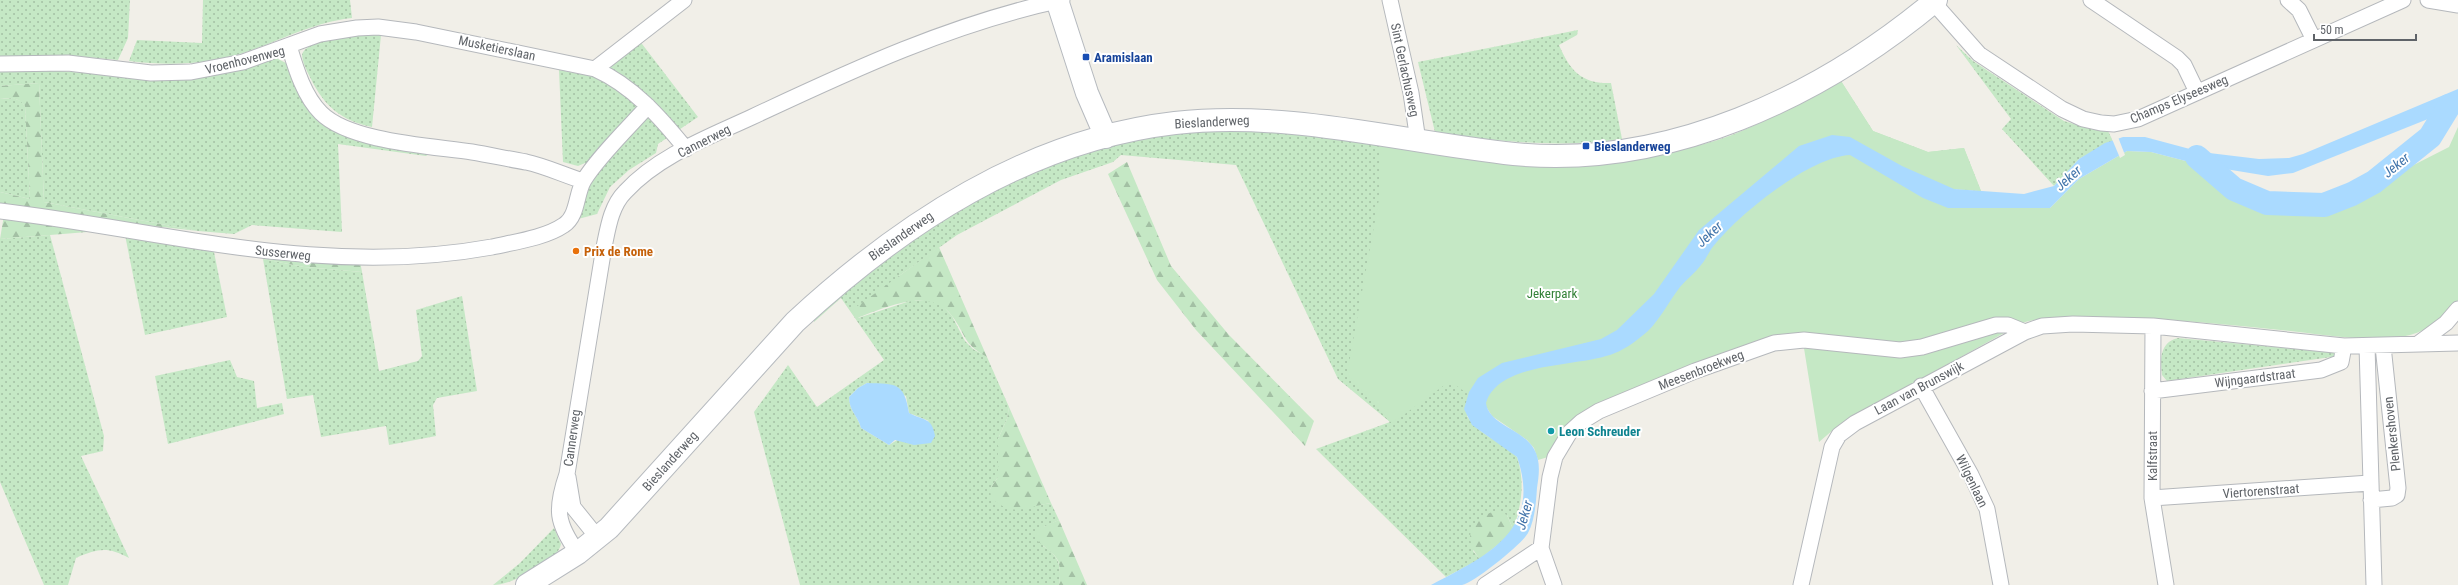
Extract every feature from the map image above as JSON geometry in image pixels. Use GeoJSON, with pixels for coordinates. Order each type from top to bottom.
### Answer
{"type":"FeatureCollection","features":[{"type":"Feature","properties":{"kind":"main road"},"geometry":{"type":"LineString","coordinates":[[1058,0],[1087,93],[1106,137]]}},
{"type":"Feature","properties":{"kind":"main road","name":"Bieslanderweg"},"geometry":{"type":"LineString","coordinates":[[598,538],[795,322],[857,267],[905,231],[978,188],[1044,158],[1106,137],[1177,123],[1259,120],[1310,124],[1418,141],[1516,154],[1549,156],[1582,155],[1632,149],[1680,138],[1746,117],[1794,94],[1880,42],[1935,1]]}},
{"type":"Feature","properties":{"kind":"main road"},"geometry":{"type":"LineString","coordinates":[[527,585],[578,553],[598,538]]}},
{"type":"Feature","properties":{"kind":"street"},"geometry":{"type":"LineString","coordinates":[[595,68],[684,0]]}},
{"type":"Feature","properties":{"kind":"street","name":"Cannerweg"},"geometry":{"type":"LineString","coordinates":[[578,553],[564,532],[559,518],[559,498],[567,474],[600,266],[612,214],[624,193],[632,185],[686,149],[909,46],[966,26],[1058,0]]}},
{"type":"Feature","properties":{"kind":"street","name":"Sint Gerlachusweg"},"geometry":{"type":"LineString","coordinates":[[1390,0],[1411,93],[1418,141]]}},
{"type":"Feature","properties":{"kind":"street"},"geometry":{"type":"LineString","coordinates":[[2091,0],[2177,58],[2184,65],[2197,92]]}},
{"type":"Feature","properties":{"kind":"street"},"geometry":{"type":"LineString","coordinates":[[2288,0],[2299,10],[2314,40]]}},
{"type":"Feature","properties":{"kind":"street","name":"Champs Elyseesweg"},"geometry":{"type":"LineString","coordinates":[[1935,1],[1968,43],[1986,60],[2062,109],[2083,119],[2109,124],[2129,122],[2403,0]]}},
{"type":"Feature","properties":{"kind":"street"},"geometry":{"type":"LineString","coordinates":[[2428,0],[2458,5]]}},
{"type":"Feature","properties":{"kind":"street","name":"Musketierslaan"},"geometry":{"type":"LineString","coordinates":[[289,46],[320,34],[344,29],[396,28],[595,68],[620,82],[648,106],[686,149]]}},
{"type":"Feature","properties":{"kind":"street","name":"Vroenhovenweg"},"geometry":{"type":"LineString","coordinates":[[0,64],[68,63],[151,73],[191,72],[242,62],[289,46],[299,76],[311,100],[322,114],[344,128],[359,133],[419,145],[528,163],[583,181]]}},
{"type":"Feature","properties":{"kind":"street"},"geometry":{"type":"LineString","coordinates":[[583,181],[648,106]]}},
{"type":"Feature","properties":{"kind":"street","name":"Susserweg"},"geometry":{"type":"LineString","coordinates":[[0,211],[253,250],[355,258],[412,256],[466,251],[524,239],[565,225],[571,218],[583,181]]}},
{"type":"Feature","properties":{"kind":"street"},"geometry":{"type":"LineString","coordinates":[[2419,343],[2446,322],[2458,309]]}},
{"type":"Feature","properties":{"kind":"street","name":"Meesenbroekweg"},"geometry":{"type":"LineString","coordinates":[[1541,548],[1550,477],[1555,457],[1570,432],[1581,422],[1599,411],[1695,371],[1774,343],[1804,340],[1900,350],[1922,347],[1996,325],[2008,325],[2025,332]]}},
{"type":"Feature","properties":{"kind":"street","name":"Laan van Brunswijk"},"geometry":{"type":"LineString","coordinates":[[1801,585],[1832,447],[1836,439],[1855,422],[2025,332],[2049,325],[2153,326]]}},
{"type":"Feature","properties":{"kind":"street"},"geometry":{"type":"LineString","coordinates":[[2153,326],[2344,346],[2458,343]]}},
{"type":"Feature","properties":{"kind":"street","name":"Kalfstraat"},"geometry":{"type":"LineString","coordinates":[[2153,326],[2152,498],[2166,585]]}},
{"type":"Feature","properties":{"kind":"street","name":"Wijngaardstraat"},"geometry":{"type":"LineString","coordinates":[[2152,391],[2321,370],[2341,362],[2344,346]]}},
{"type":"Feature","properties":{"kind":"street","name":"Plenkershoven"},"geometry":{"type":"LineString","coordinates":[[2367,346],[2374,585]]}},
{"type":"Feature","properties":{"kind":"street","name":"Plenkershoven"},"geometry":{"type":"LineString","coordinates":[[2371,500],[2392,498],[2397,495],[2398,488],[2383,346]]}},
{"type":"Feature","properties":{"kind":"street","name":"Wilgenlaan"},"geometry":{"type":"LineString","coordinates":[[1921,386],[1971,475],[1987,509],[2000,585]]}},
{"type":"Feature","properties":{"kind":"street","name":"Cannerweg"},"geometry":{"type":"LineString","coordinates":[[567,474],[573,507],[598,538]]}},
{"type":"Feature","properties":{"kind":"street","name":"Viertorenstraat"},"geometry":{"type":"LineString","coordinates":[[2152,498],[2370,483]]}},
{"type":"Feature","properties":{"kind":"street"},"geometry":{"type":"LineString","coordinates":[[1485,585],[1541,548],[1554,585]]}},
{"type":"Feature","properties":{"kind":"green space"},"geometry":{"type":"Polygon","coordinates":[[[0,0],[130,0],[128,38],[118,60],[66,55],[0,57],[0,0]]]}},
{"type":"Feature","properties":{"kind":"green space"},"geometry":{"type":"Polygon","coordinates":[[[203,0],[350,0],[352,18],[311,27],[246,52],[217,60],[173,64],[129,61],[137,40],[202,43],[203,0]]]}},
{"type":"Feature","properties":{"kind":"green space"},"geometry":{"type":"Polygon","coordinates":[[[1578,30],[1577,35],[1559,45],[1568,62],[1578,74],[1592,81],[1611,83],[1622,139],[1575,143],[1528,143],[1482,139],[1435,132],[1418,62],[1578,30]]]}},
{"type":"Feature","properties":{"kind":"green space"},"geometry":{"type":"Polygon","coordinates":[[[381,35],[372,127],[352,121],[335,111],[328,104],[316,89],[304,64],[302,55],[306,49],[325,41],[351,36],[381,35]]]}},
{"type":"Feature","properties":{"kind":"green space"},"geometry":{"type":"Polygon","coordinates":[[[639,40],[698,117],[658,144],[656,153],[629,170],[610,187],[597,214],[578,219],[587,187],[596,173],[585,163],[578,166],[563,162],[559,70],[597,77],[639,40]]]}},
{"type":"Feature","properties":{"kind":"green space"},"geometry":{"type":"Polygon","coordinates":[[[1956,45],[1973,61],[2064,121],[2090,129],[2108,131],[2113,141],[2079,159],[2054,186],[2002,129],[2011,119],[1956,45]]]}},
{"type":"Feature","properties":{"kind":"green space"},"geometry":{"type":"Polygon","coordinates":[[[276,58],[288,64],[310,108],[432,152],[426,156],[338,144],[342,232],[252,225],[234,234],[198,231],[44,202],[39,83],[0,86],[0,72],[33,69],[126,76],[276,58]]]}},
{"type":"Feature","properties":{"kind":"green space"},"geometry":{"type":"Polygon","coordinates":[[[1841,81],[1873,131],[1928,152],[1964,148],[1981,191],[1954,189],[1467,416],[1472,423],[1484,433],[1511,451],[1517,457],[1522,484],[1519,511],[1513,529],[1507,515],[1473,551],[1480,559],[1446,577],[1316,449],[1390,422],[1338,379],[1236,165],[1121,155],[1113,162],[1061,180],[957,235],[899,276],[858,318],[910,301],[932,301],[943,306],[952,316],[965,341],[973,349],[987,357],[1009,407],[1007,419],[998,439],[998,477],[990,489],[1033,506],[1051,503],[1059,520],[1044,527],[1043,546],[1053,553],[1058,562],[1060,573],[1059,585],[800,585],[754,412],[788,365],[817,407],[884,360],[841,298],[814,322],[813,313],[929,225],[1072,152],[1195,127],[1631,157],[1674,151],[1722,139],[1763,122],[1841,81]],[[867,383],[858,388],[849,397],[849,402],[861,428],[889,445],[929,421],[909,413],[906,396],[867,383]]]}},
{"type":"Feature","properties":{"kind":"green space","name":"Jekerpark"},"geometry":{"type":"Polygon","coordinates":[[[1841,81],[1873,131],[1928,152],[1964,148],[1981,191],[1954,189],[1994,207],[2050,208],[2079,179],[2127,151],[2151,152],[2201,165],[2237,196],[2277,208],[2314,210],[2330,207],[2343,201],[2449,147],[2458,127],[2458,300],[2449,312],[2424,330],[2398,337],[2370,339],[2182,321],[2089,317],[2055,317],[2033,320],[2022,323],[1840,424],[1819,442],[1803,342],[1785,344],[1595,418],[1548,457],[1538,460],[1534,448],[1527,440],[1492,416],[1487,408],[1450,381],[1398,419],[1390,422],[1347,374],[1379,199],[1379,142],[1631,157],[1681,150],[1724,139],[1782,113],[1841,81]]]}},
{"type":"Feature","properties":{"kind":"green space"},"geometry":{"type":"Polygon","coordinates":[[[39,83],[44,202],[198,231],[92,219],[0,203],[0,192],[30,199],[25,106],[20,101],[10,98],[0,99],[0,86],[39,83]]]}},
{"type":"Feature","properties":{"kind":"green space"},"geometry":{"type":"Polygon","coordinates":[[[13,98],[21,101],[25,106],[30,199],[0,192],[0,99],[13,98]]]}},
{"type":"Feature","properties":{"kind":"green space"},"geometry":{"type":"Polygon","coordinates":[[[1127,162],[1171,266],[1229,335],[1314,421],[1305,446],[1196,330],[1157,280],[1108,174],[1127,162]]]}},
{"type":"Feature","properties":{"kind":"green space"},"geometry":{"type":"Polygon","coordinates":[[[4,215],[100,231],[0,239],[4,215]]]}},
{"type":"Feature","properties":{"kind":"green space"},"geometry":{"type":"Polygon","coordinates":[[[50,235],[104,436],[103,451],[81,456],[129,558],[122,554],[103,550],[91,552],[76,558],[68,585],[44,585],[0,482],[0,239],[50,235]]]}},
{"type":"Feature","properties":{"kind":"green space"},"geometry":{"type":"Polygon","coordinates":[[[125,235],[213,247],[227,317],[145,335],[125,235]]]}},
{"type":"Feature","properties":{"kind":"green space"},"geometry":{"type":"Polygon","coordinates":[[[939,247],[987,357],[973,348],[952,316],[943,307],[932,302],[907,302],[881,309],[857,318],[852,310],[939,247]]]}},
{"type":"Feature","properties":{"kind":"green space"},"geometry":{"type":"Polygon","coordinates":[[[260,254],[360,261],[362,272],[304,267],[263,259],[260,254]]]}},
{"type":"Feature","properties":{"kind":"green space"},"geometry":{"type":"Polygon","coordinates":[[[263,259],[304,267],[362,272],[379,371],[418,361],[422,356],[416,310],[462,296],[477,391],[437,398],[433,405],[436,436],[389,445],[386,426],[321,437],[313,395],[287,399],[263,259]]]}},
{"type":"Feature","properties":{"kind":"green space"},"geometry":{"type":"Polygon","coordinates":[[[2178,338],[2338,353],[2338,356],[2167,381],[2162,375],[2162,352],[2168,343],[2178,338]]]}},
{"type":"Feature","properties":{"kind":"green space"},"geometry":{"type":"Polygon","coordinates":[[[230,360],[237,377],[254,381],[257,408],[282,403],[284,414],[168,444],[155,376],[230,360]]]}},
{"type":"Feature","properties":{"kind":"green space"},"geometry":{"type":"Polygon","coordinates":[[[1009,407],[1051,503],[1020,510],[1006,508],[991,498],[990,489],[998,477],[998,439],[1007,419],[1009,407]]]}},
{"type":"Feature","properties":{"kind":"green space"},"geometry":{"type":"Polygon","coordinates":[[[1498,511],[1507,515],[1513,529],[1505,539],[1480,559],[1474,551],[1471,543],[1470,536],[1472,529],[1475,522],[1481,517],[1498,511]]]}},
{"type":"Feature","properties":{"kind":"green space"},"geometry":{"type":"Polygon","coordinates":[[[1059,520],[1087,585],[1059,585],[1060,567],[1056,557],[1035,539],[1036,535],[1041,529],[1059,520]]]}},
{"type":"Feature","properties":{"kind":"green space"},"geometry":{"type":"Polygon","coordinates":[[[554,528],[561,544],[558,551],[552,558],[532,572],[501,584],[493,585],[520,563],[554,528]]]}},
{"type":"Feature","properties":{"kind":"water"},"geometry":{"type":"Polygon","coordinates":[[[2458,89],[2458,107],[2293,173],[2268,176],[2201,165],[2151,152],[2127,151],[2079,179],[2050,208],[1948,208],[1923,198],[1850,155],[1834,158],[1816,165],[1778,188],[1742,216],[1714,245],[1699,268],[1680,287],[1653,326],[1633,343],[1615,353],[1600,358],[1523,372],[1507,379],[1494,389],[1486,403],[1488,410],[1493,417],[1529,442],[1538,458],[1539,468],[1535,511],[1532,522],[1528,533],[1517,545],[1498,562],[1477,577],[1462,585],[1431,585],[1471,563],[1489,551],[1504,538],[1516,522],[1522,504],[1523,483],[1517,457],[1472,425],[1464,409],[1469,392],[1478,378],[1502,363],[1601,339],[1617,330],[1654,294],[1699,230],[1799,146],[1832,135],[1850,137],[1902,166],[1954,189],[2024,194],[2054,186],[2079,159],[2105,143],[2123,137],[2145,137],[2201,152],[2259,159],[2289,158],[2303,154],[2458,89]]]}},
{"type":"Feature","properties":{"kind":"water"},"geometry":{"type":"Polygon","coordinates":[[[867,383],[892,385],[901,390],[907,403],[909,413],[926,420],[932,426],[935,436],[931,443],[914,445],[895,440],[889,445],[861,428],[850,406],[849,397],[858,388],[867,383]]]}},
{"type":"Feature","properties":{"kind":"pier"},"geometry":{"type":"Polygon","coordinates":[[[2118,137],[2125,155],[2120,158],[2112,139],[2118,137]]]}},
{"type":"Feature","properties":{"kind":"waterway","name":"Jeker"},"geometry":{"type":"LineString","coordinates":[[2197,157],[2234,189],[2267,203],[2324,205],[2352,194],[2374,182],[2430,137],[2449,106]]}},
{"type":"Feature","properties":{"kind":"place","name":"Aramislaan"},"geometry":{"type":"Point","coordinates":[1086,57]}},
{"type":"Feature","properties":{"kind":"place","name":"Bieslanderweg"},"geometry":{"type":"Point","coordinates":[1586,146]}},
{"type":"Feature","properties":{"kind":"place","name":"Prix de Rome"},"geometry":{"type":"Point","coordinates":[576,251]}},
{"type":"Feature","properties":{"kind":"place","name":"Leon Schreuder"},"geometry":{"type":"Point","coordinates":[1551,431]}}]}
